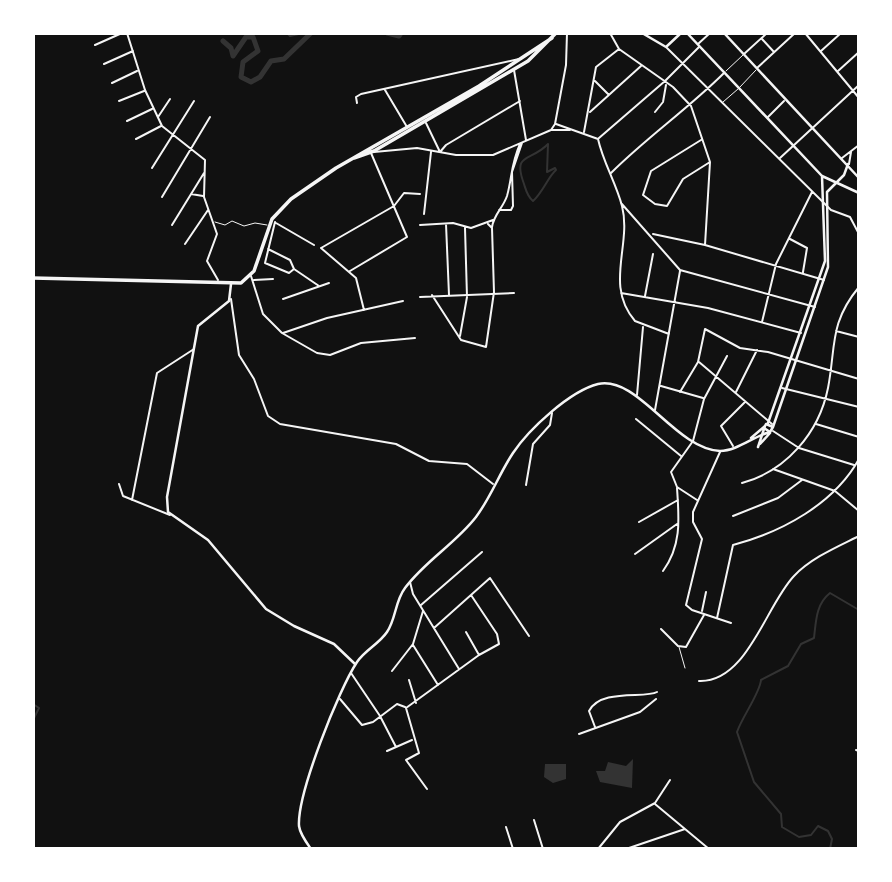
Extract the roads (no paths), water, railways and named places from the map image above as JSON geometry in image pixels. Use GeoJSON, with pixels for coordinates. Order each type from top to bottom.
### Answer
{"type":"FeatureCollection","features":[{"type":"Feature","properties":{"kind":"main road"},"geometry":{"type":"LineString","coordinates":[[524,59],[556,33]]}},
{"type":"Feature","properties":{"kind":"main road"},"geometry":{"type":"LineString","coordinates":[[642,33],[666,47],[681,33]]}},
{"type":"Feature","properties":{"kind":"main road"},"geometry":{"type":"LineString","coordinates":[[687,33],[822,176],[859,193]]}},
{"type":"Feature","properties":{"kind":"main road"},"geometry":{"type":"LineString","coordinates":[[724,33],[859,178]]}},
{"type":"Feature","properties":{"kind":"main road"},"geometry":{"type":"LineString","coordinates":[[33,278],[232,284],[252,278],[272,222],[292,199],[352,159],[371,151],[514,67],[552,38]]}},
{"type":"Feature","properties":{"kind":"main road"},"geometry":{"type":"LineString","coordinates":[[408,129],[460,99]]}},
{"type":"Feature","properties":{"kind":"main road"},"geometry":{"type":"LineString","coordinates":[[778,404],[758,447],[772,429],[783,388],[826,266],[827,192],[835,181],[844,175],[848,164]]}},
{"type":"Feature","properties":{"kind":"main road"},"geometry":{"type":"LineString","coordinates":[[822,176],[826,266]]}},
{"type":"Feature","properties":{"kind":"main road"},"geometry":{"type":"LineString","coordinates":[[232,284],[230,298],[199,323],[167,497],[170,515],[208,540],[270,612],[334,644],[355,664]]}},
{"type":"Feature","properties":{"kind":"main road"},"geometry":{"type":"LineString","coordinates":[[794,361],[801,333],[807,322]]}},
{"type":"Feature","properties":{"kind":"main road"},"geometry":{"type":"LineString","coordinates":[[311,849],[299,828],[301,805],[339,698],[355,664],[387,633],[404,590],[410,582],[466,530],[519,444],[552,412],[565,401],[598,384],[612,384],[637,397],[666,424],[693,441],[720,451],[772,429]]}},
{"type":"Feature","properties":{"kind":"main road"},"geometry":{"type":"LineString","coordinates":[[767,424],[772,429]]}},
{"type":"Feature","properties":{"kind":"main road"},"geometry":{"type":"LineString","coordinates":[[767,424],[772,429]]}},
{"type":"Feature","properties":{"kind":"main road"},"geometry":{"type":"LineString","coordinates":[[747,441],[767,424]]}},
{"type":"Feature","properties":{"kind":"street"},"geometry":{"type":"LineString","coordinates":[[95,46],[122,33]]}},
{"type":"Feature","properties":{"kind":"street"},"geometry":{"type":"LineString","coordinates":[[127,33],[145,90],[162,126],[205,160],[204,197],[216,238],[207,261],[221,284]]}},
{"type":"Feature","properties":{"kind":"street"},"geometry":{"type":"LineString","coordinates":[[551,130],[555,124],[566,65],[566,33]]}},
{"type":"Feature","properties":{"kind":"street"},"geometry":{"type":"LineString","coordinates":[[610,33],[620,49],[666,82],[691,106],[710,162],[705,245]]}},
{"type":"Feature","properties":{"kind":"street"},"geometry":{"type":"LineString","coordinates":[[598,139],[666,82],[710,33]]}},
{"type":"Feature","properties":{"kind":"street"},"geometry":{"type":"LineString","coordinates":[[610,174],[650,135],[691,106],[767,33]]}},
{"type":"Feature","properties":{"kind":"street"},"geometry":{"type":"LineString","coordinates":[[723,102],[795,33]]}},
{"type":"Feature","properties":{"kind":"street"},"geometry":{"type":"LineString","coordinates":[[805,33],[859,98]]}},
{"type":"Feature","properties":{"kind":"street"},"geometry":{"type":"LineString","coordinates":[[821,52],[841,33]]}},
{"type":"Feature","properties":{"kind":"street"},"geometry":{"type":"LineString","coordinates":[[761,38],[774,52]]}},
{"type":"Feature","properties":{"kind":"street"},"geometry":{"type":"LineString","coordinates":[[666,47],[831,211],[848,215],[859,234]]}},
{"type":"Feature","properties":{"kind":"street"},"geometry":{"type":"LineString","coordinates":[[584,132],[598,65],[620,49]]}},
{"type":"Feature","properties":{"kind":"street"},"geometry":{"type":"LineString","coordinates":[[104,64],[134,51]]}},
{"type":"Feature","properties":{"kind":"street"},"geometry":{"type":"LineString","coordinates":[[837,72],[859,52]]}},
{"type":"Feature","properties":{"kind":"street"},"geometry":{"type":"LineString","coordinates":[[357,103],[359,95],[524,59]]}},
{"type":"Feature","properties":{"kind":"street"},"geometry":{"type":"LineString","coordinates":[[588,114],[641,66]]}},
{"type":"Feature","properties":{"kind":"street"},"geometry":{"type":"LineString","coordinates":[[514,67],[527,141]]}},
{"type":"Feature","properties":{"kind":"street"},"geometry":{"type":"LineString","coordinates":[[112,83],[138,71]]}},
{"type":"Feature","properties":{"kind":"street"},"geometry":{"type":"LineString","coordinates":[[594,80],[609,95]]}},
{"type":"Feature","properties":{"kind":"street"},"geometry":{"type":"LineString","coordinates":[[655,112],[663,102],[666,82]]}},
{"type":"Feature","properties":{"kind":"street"},"geometry":{"type":"LineString","coordinates":[[780,158],[859,85]]}},
{"type":"Feature","properties":{"kind":"street"},"geometry":{"type":"LineString","coordinates":[[385,89],[408,129]]}},
{"type":"Feature","properties":{"kind":"street"},"geometry":{"type":"LineString","coordinates":[[119,101],[145,90]]}},
{"type":"Feature","properties":{"kind":"street"},"geometry":{"type":"LineString","coordinates":[[158,118],[170,99]]}},
{"type":"Feature","properties":{"kind":"street"},"geometry":{"type":"LineString","coordinates":[[768,117],[786,99]]}},
{"type":"Feature","properties":{"kind":"street"},"geometry":{"type":"LineString","coordinates":[[152,169],[194,101]]}},
{"type":"Feature","properties":{"kind":"street"},"geometry":{"type":"LineString","coordinates":[[440,152],[446,145],[520,101]]}},
{"type":"Feature","properties":{"kind":"street"},"geometry":{"type":"LineString","coordinates":[[127,121],[153,108]]}},
{"type":"Feature","properties":{"kind":"street"},"geometry":{"type":"LineString","coordinates":[[162,197],[210,117]]}},
{"type":"Feature","properties":{"kind":"street"},"geometry":{"type":"LineString","coordinates":[[425,121],[440,152]]}},
{"type":"Feature","properties":{"kind":"street"},"geometry":{"type":"LineString","coordinates":[[555,124],[598,139],[621,202],[618,274],[621,293],[630,316],[643,326],[669,334]]}},
{"type":"Feature","properties":{"kind":"street"},"geometry":{"type":"LineString","coordinates":[[136,139],[162,126]]}},
{"type":"Feature","properties":{"kind":"street"},"geometry":{"type":"LineString","coordinates":[[349,272],[407,237],[371,151],[432,150],[493,155],[551,130],[571,129]]}},
{"type":"Feature","properties":{"kind":"street"},"geometry":{"type":"LineString","coordinates":[[702,139],[651,171],[643,195],[655,204],[667,206],[683,179],[710,162]]}},
{"type":"Feature","properties":{"kind":"street"},"geometry":{"type":"LineString","coordinates":[[384,143],[393,151]]}},
{"type":"Feature","properties":{"kind":"street"},"geometry":{"type":"LineString","coordinates":[[432,295],[459,337],[481,348],[488,345],[494,292],[493,220],[507,195],[511,166],[521,144]]}},
{"type":"Feature","properties":{"kind":"street"},"geometry":{"type":"LineString","coordinates":[[498,210],[511,210],[513,206],[512,172],[521,144]]}},
{"type":"Feature","properties":{"kind":"street"},"geometry":{"type":"LineString","coordinates":[[842,158],[859,145]]}},
{"type":"Feature","properties":{"kind":"street"},"geometry":{"type":"LineString","coordinates":[[424,214],[432,150]]}},
{"type":"Feature","properties":{"kind":"street"},"geometry":{"type":"LineString","coordinates":[[848,164],[852,151]]}},
{"type":"Feature","properties":{"kind":"street"},"geometry":{"type":"LineString","coordinates":[[172,225],[206,170]]}},
{"type":"Feature","properties":{"kind":"street"},"geometry":{"type":"LineString","coordinates":[[762,322],[776,264],[813,191]]}},
{"type":"Feature","properties":{"kind":"street"},"geometry":{"type":"LineString","coordinates":[[364,310],[359,283],[321,248],[394,206],[404,193],[420,194]]}},
{"type":"Feature","properties":{"kind":"street"},"geometry":{"type":"LineString","coordinates":[[190,194],[204,197]]}},
{"type":"Feature","properties":{"kind":"street"},"geometry":{"type":"LineString","coordinates":[[621,202],[651,233],[680,270],[813,307]]}},
{"type":"Feature","properties":{"kind":"street"},"geometry":{"type":"LineString","coordinates":[[185,244],[208,209]]}},
{"type":"Feature","properties":{"kind":"street"},"geometry":{"type":"LineString","coordinates":[[420,225],[446,224],[465,228],[488,224],[493,220]]}},
{"type":"Feature","properties":{"kind":"street"},"geometry":{"type":"LineString","coordinates":[[213,222],[225,225],[232,221],[244,226],[272,222],[314,245]]}},
{"type":"Feature","properties":{"kind":"street"},"geometry":{"type":"LineString","coordinates":[[272,222],[266,265],[289,274],[294,270]]}},
{"type":"Feature","properties":{"kind":"street"},"geometry":{"type":"LineString","coordinates":[[446,224],[449,296]]}},
{"type":"Feature","properties":{"kind":"street"},"geometry":{"type":"LineString","coordinates":[[488,224],[492,228]]}},
{"type":"Feature","properties":{"kind":"street"},"geometry":{"type":"LineString","coordinates":[[459,337],[467,297],[465,228]]}},
{"type":"Feature","properties":{"kind":"street"},"geometry":{"type":"LineString","coordinates":[[651,233],[776,264],[822,279]]}},
{"type":"Feature","properties":{"kind":"street"},"geometry":{"type":"LineString","coordinates":[[789,239],[807,248],[803,273]]}},
{"type":"Feature","properties":{"kind":"street"},"geometry":{"type":"LineString","coordinates":[[267,248],[290,260],[294,270],[319,286]]}},
{"type":"Feature","properties":{"kind":"street"},"geometry":{"type":"LineString","coordinates":[[645,297],[653,254]]}},
{"type":"Feature","properties":{"kind":"street"},"geometry":{"type":"LineString","coordinates":[[654,412],[680,270]]}},
{"type":"Feature","properties":{"kind":"street"},"geometry":{"type":"LineString","coordinates":[[273,279],[252,278],[259,309],[282,333],[308,350],[330,355],[361,343],[415,338]]}},
{"type":"Feature","properties":{"kind":"street"},"geometry":{"type":"LineString","coordinates":[[283,299],[329,283]]}},
{"type":"Feature","properties":{"kind":"street"},"geometry":{"type":"LineString","coordinates":[[742,483],[773,469],[799,448],[814,424],[825,399],[835,330],[859,287]]}},
{"type":"Feature","properties":{"kind":"street"},"geometry":{"type":"LineString","coordinates":[[420,297],[514,293]]}},
{"type":"Feature","properties":{"kind":"street"},"geometry":{"type":"LineString","coordinates":[[621,293],[674,302],[801,333]]}},
{"type":"Feature","properties":{"kind":"street"},"geometry":{"type":"LineString","coordinates":[[230,298],[239,355],[254,379],[268,416],[273,420],[280,424],[396,444],[429,461],[467,464],[495,486]]}},
{"type":"Feature","properties":{"kind":"street"},"geometry":{"type":"LineString","coordinates":[[282,333],[327,318],[403,301]]}},
{"type":"Feature","properties":{"kind":"street"},"geometry":{"type":"LineString","coordinates":[[637,397],[643,326]]}},
{"type":"Feature","properties":{"kind":"street"},"geometry":{"type":"LineString","coordinates":[[680,392],[698,362],[705,329],[740,348],[757,350],[859,378],[859,360]]}},
{"type":"Feature","properties":{"kind":"street"},"geometry":{"type":"LineString","coordinates":[[835,330],[859,337]]}},
{"type":"Feature","properties":{"kind":"street"},"geometry":{"type":"LineString","coordinates":[[132,500],[157,373],[194,349]]}},
{"type":"Feature","properties":{"kind":"street"},"geometry":{"type":"LineString","coordinates":[[735,393],[757,350]]}},
{"type":"Feature","properties":{"kind":"street"},"geometry":{"type":"LineString","coordinates":[[663,571],[674,553],[679,523],[677,487],[671,472],[693,441],[704,399],[727,356]]}},
{"type":"Feature","properties":{"kind":"street"},"geometry":{"type":"LineString","coordinates":[[698,362],[746,401],[767,424]]}},
{"type":"Feature","properties":{"kind":"street"},"geometry":{"type":"LineString","coordinates":[[660,386],[704,399]]}},
{"type":"Feature","properties":{"kind":"street"},"geometry":{"type":"LineString","coordinates":[[783,388],[859,407]]}},
{"type":"Feature","properties":{"kind":"street"},"geometry":{"type":"LineString","coordinates":[[734,447],[721,426],[746,401]]}},
{"type":"Feature","properties":{"kind":"street"},"geometry":{"type":"LineString","coordinates":[[526,485],[533,444],[550,425],[552,412]]}},
{"type":"Feature","properties":{"kind":"street"},"geometry":{"type":"LineString","coordinates":[[636,419],[681,457]]}},
{"type":"Feature","properties":{"kind":"street"},"geometry":{"type":"LineString","coordinates":[[814,424],[859,437]]}},
{"type":"Feature","properties":{"kind":"street"},"geometry":{"type":"LineString","coordinates":[[772,429],[799,448],[855,466]]}},
{"type":"Feature","properties":{"kind":"street"},"geometry":{"type":"LineString","coordinates":[[720,451],[710,478],[697,500],[693,522],[702,539],[686,602],[688,608],[731,622]]}},
{"type":"Feature","properties":{"kind":"street"},"geometry":{"type":"LineString","coordinates":[[717,618],[733,545],[791,523],[835,491],[859,459]]}},
{"type":"Feature","properties":{"kind":"street"},"geometry":{"type":"LineString","coordinates":[[773,469],[835,491],[859,511]]}},
{"type":"Feature","properties":{"kind":"street"},"geometry":{"type":"LineString","coordinates":[[733,516],[778,498],[803,479]]}},
{"type":"Feature","properties":{"kind":"street"},"geometry":{"type":"LineString","coordinates":[[119,484],[123,496],[170,515]]}},
{"type":"Feature","properties":{"kind":"street"},"geometry":{"type":"LineString","coordinates":[[677,487],[697,500]]}},
{"type":"Feature","properties":{"kind":"street"},"geometry":{"type":"LineString","coordinates":[[639,522],[678,500]]}},
{"type":"Feature","properties":{"kind":"street"},"geometry":{"type":"LineString","coordinates":[[635,554],[679,523]]}},
{"type":"Feature","properties":{"kind":"street"},"geometry":{"type":"LineString","coordinates":[[699,681],[717,678],[738,663],[787,585],[799,571],[859,536]]}},
{"type":"Feature","properties":{"kind":"street"},"geometry":{"type":"LineString","coordinates":[[420,606],[482,552]]}},
{"type":"Feature","properties":{"kind":"street"},"geometry":{"type":"LineString","coordinates":[[434,628],[489,579],[529,636]]}},
{"type":"Feature","properties":{"kind":"street"},"geometry":{"type":"LineString","coordinates":[[410,582],[413,594],[459,670]]}},
{"type":"Feature","properties":{"kind":"street"},"geometry":{"type":"LineString","coordinates":[[404,590],[413,594]]}},
{"type":"Feature","properties":{"kind":"street"},"geometry":{"type":"LineString","coordinates":[[679,646],[689,644],[702,613],[706,592]]}},
{"type":"Feature","properties":{"kind":"street"},"geometry":{"type":"LineString","coordinates":[[406,708],[500,642],[471,595]]}},
{"type":"Feature","properties":{"kind":"street"},"geometry":{"type":"LineString","coordinates":[[392,671],[413,644],[423,611]]}},
{"type":"Feature","properties":{"kind":"street"},"geometry":{"type":"LineString","coordinates":[[662,629],[679,646],[685,668]]}},
{"type":"Feature","properties":{"kind":"street"},"geometry":{"type":"LineString","coordinates":[[466,632],[479,655]]}},
{"type":"Feature","properties":{"kind":"street"},"geometry":{"type":"LineString","coordinates":[[413,644],[439,686]]}},
{"type":"Feature","properties":{"kind":"street"},"geometry":{"type":"LineString","coordinates":[[351,673],[380,716],[396,747]]}},
{"type":"Feature","properties":{"kind":"street"},"geometry":{"type":"LineString","coordinates":[[409,680],[416,702]]}},
{"type":"Feature","properties":{"kind":"street"},"geometry":{"type":"LineString","coordinates":[[595,727],[589,710],[593,705],[622,694],[652,695],[657,692]]}},
{"type":"Feature","properties":{"kind":"street"},"geometry":{"type":"LineString","coordinates":[[339,698],[359,724],[368,724],[397,704],[406,708]]}},
{"type":"Feature","properties":{"kind":"street"},"geometry":{"type":"LineString","coordinates":[[579,734],[640,712],[656,699]]}},
{"type":"Feature","properties":{"kind":"street"},"geometry":{"type":"LineString","coordinates":[[406,708],[418,754],[406,760],[427,789]]}},
{"type":"Feature","properties":{"kind":"street"},"geometry":{"type":"LineString","coordinates":[[387,751],[413,740]]}},
{"type":"Feature","properties":{"kind":"street"},"geometry":{"type":"LineString","coordinates":[[600,848],[620,822],[654,803],[670,780]]}},
{"type":"Feature","properties":{"kind":"street"},"geometry":{"type":"LineString","coordinates":[[654,803],[686,827],[709,849]]}},
{"type":"Feature","properties":{"kind":"street"},"geometry":{"type":"LineString","coordinates":[[534,820],[543,849]]}},
{"type":"Feature","properties":{"kind":"street"},"geometry":{"type":"LineString","coordinates":[[506,827],[513,849]]}},
{"type":"Feature","properties":{"kind":"street"},"geometry":{"type":"LineString","coordinates":[[626,849],[679,832],[686,827]]}},
{"type":"Feature","properties":{"kind":"waterway"},"geometry":{"type":"LineString","coordinates":[[287,33],[290,36],[303,33]]}},
{"type":"Feature","properties":{"kind":"waterway"},"geometry":{"type":"LineString","coordinates":[[223,41],[231,48],[233,56],[246,37],[253,37],[258,51],[243,62],[241,77],[251,82],[260,77],[271,61],[284,59],[311,33]]}},
{"type":"Feature","properties":{"kind":"waterway"},"geometry":{"type":"LineString","coordinates":[[387,33],[399,36],[401,33]]}},
{"type":"Feature","properties":{"kind":"waterway"},"geometry":{"type":"LineString","coordinates":[[548,144],[547,172],[555,168],[556,170],[533,201],[526,191],[520,167],[525,159],[548,144]]}},
{"type":"Feature","properties":{"kind":"waterway"},"geometry":{"type":"LineString","coordinates":[[830,849],[832,839],[828,831],[818,826],[811,835],[799,837],[782,827],[781,814],[754,782],[737,732],[758,692],[761,680],[788,666],[801,644],[814,638],[818,613],[825,597],[830,593],[859,610]]}},
{"type":"Feature","properties":{"kind":"waterway"},"geometry":{"type":"LineString","coordinates":[[33,704],[39,708],[33,729]]}}]}
